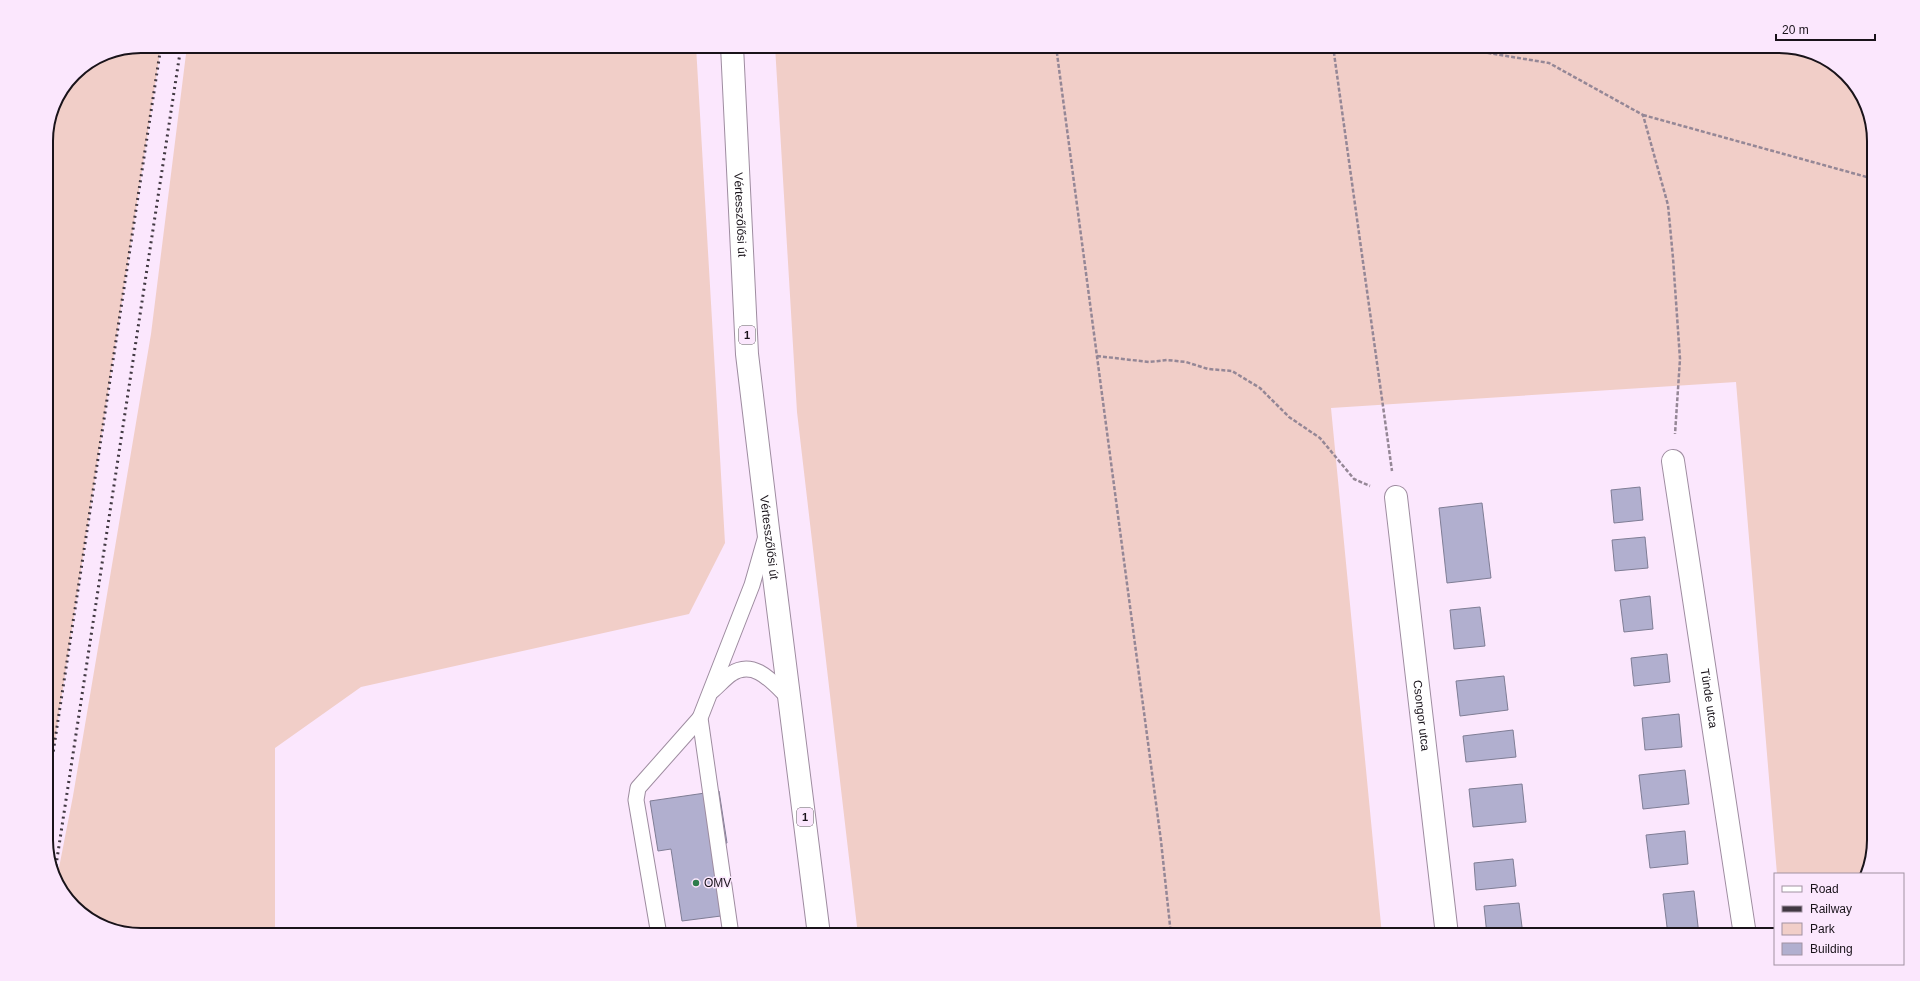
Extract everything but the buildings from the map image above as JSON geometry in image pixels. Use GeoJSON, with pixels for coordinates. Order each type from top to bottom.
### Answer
{"type":"FeatureCollection","features":[{"type":"Feature","properties":{"kind":"street","name":"Vértesszőlősi út"},"geometry":{"type":"LineString","coordinates":[[732,53],[738,139],[747,354],[818,928]]}},
{"type":"Feature","properties":{"kind":"street","name":"Tünde utca"},"geometry":{"type":"LineString","coordinates":[[1673,461],[1743,928]]}},
{"type":"Feature","properties":{"kind":"street","name":"Csongor utca"},"geometry":{"type":"LineString","coordinates":[[1396,497],[1446,928]]}},
{"type":"Feature","properties":{"kind":"lane"},"geometry":{"type":"LineString","coordinates":[[658,928],[636,800],[638,788],[700,718],[752,585],[768,529]]}},
{"type":"Feature","properties":{"kind":"lane"},"geometry":{"type":"LineString","coordinates":[[711,693],[731,674],[748,668],[764,674],[790,699]]}},
{"type":"Feature","properties":{"kind":"lane"},"geometry":{"type":"LineString","coordinates":[[700,718],[730,928]]}},
{"type":"Feature","properties":{"kind":"path"},"geometry":{"type":"LineString","coordinates":[[1057,53],[1162,841],[1170,928]]}},
{"type":"Feature","properties":{"kind":"path"},"geometry":{"type":"LineString","coordinates":[[1334,53],[1396,497]]}},
{"type":"Feature","properties":{"kind":"path"},"geometry":{"type":"LineString","coordinates":[[1488,53],[1549,63],[1643,115],[1867,177]]}},
{"type":"Feature","properties":{"kind":"path"},"geometry":{"type":"LineString","coordinates":[[1643,115],[1668,205],[1673,258],[1680,359],[1673,461]]}},
{"type":"Feature","properties":{"kind":"path"},"geometry":{"type":"LineString","coordinates":[[1097,356],[1149,362],[1167,360],[1186,362],[1208,369],[1232,371],[1260,388],[1289,417],[1320,438],[1354,479],[1396,497]]}},
{"type":"Feature","properties":{"kind":"green space"},"geometry":{"type":"Polygon","coordinates":[[[135,53],[160,53],[53,753],[53,135],[56,118],[62,102],[71,87],[87,71],[102,62],[123,55],[135,53]]]}},
{"type":"Feature","properties":{"kind":"green space"},"geometry":{"type":"Polygon","coordinates":[[[186,53],[696,53],[725,543],[689,614],[361,687],[275,748],[275,928],[140,928],[123,926],[102,919],[83,906],[68,889],[59,870],[73,796],[151,334],[186,53]]]}},
{"type":"Feature","properties":{"kind":"green space"},"geometry":{"type":"Polygon","coordinates":[[[775,53],[1780,53],[1802,56],[1818,62],[1837,75],[1852,92],[1862,112],[1867,135],[1867,840],[1865,858],[1860,873],[1777,873],[1736,382],[1331,408],[1381,928],[857,928],[797,412],[775,53]]]}},
{"type":"Feature","properties":{"kind":"railway"},"geometry":{"type":"LineString","coordinates":[[53,753],[160,53]]}},
{"type":"Feature","properties":{"kind":"railway"},"geometry":{"type":"LineString","coordinates":[[56,863],[180,53]]}},
{"type":"Feature","properties":{"kind":"place","name":"OMV"},"geometry":{"type":"Point","coordinates":[696,883]}}]}
